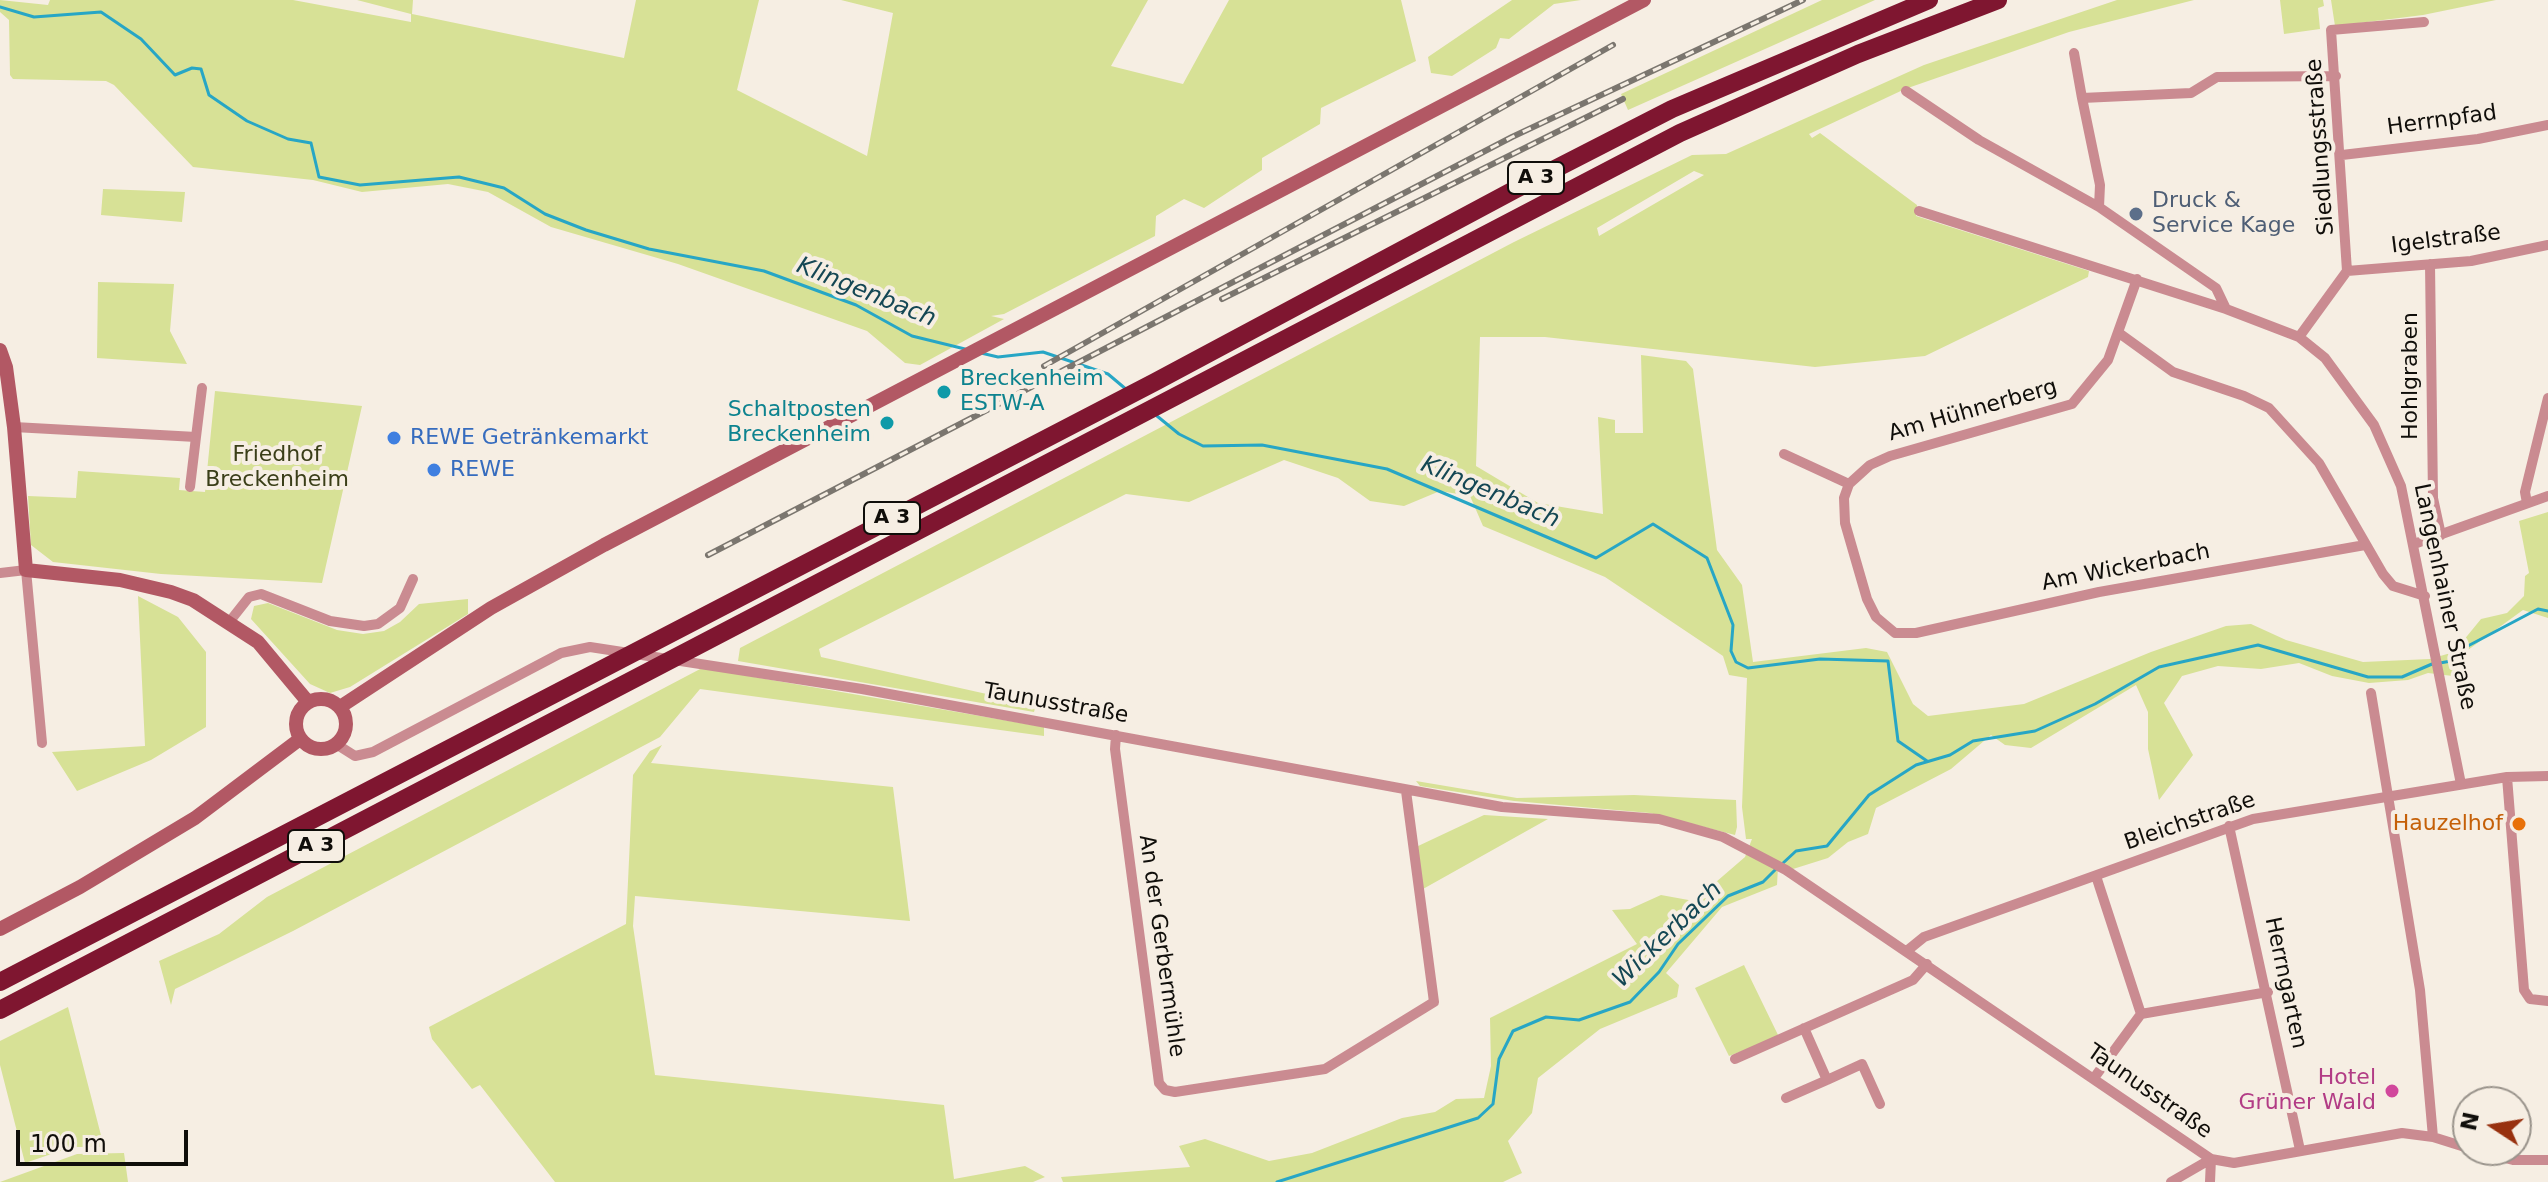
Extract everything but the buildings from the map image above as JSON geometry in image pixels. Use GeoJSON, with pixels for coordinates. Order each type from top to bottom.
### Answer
{"type":"FeatureCollection","features":[{"type":"Feature","properties":{"kind":"highway","name":"A 3"},"geometry":{"type":"LineString","coordinates":[[0,982],[1115,403],[1672,109],[1929,0]]}},
{"type":"Feature","properties":{"kind":"highway","name":"A 3"},"geometry":{"type":"LineString","coordinates":[[0,1010],[1680,133],[1858,54],[1998,0]]}},
{"type":"Feature","properties":{"kind":"main road"},"geometry":{"type":"LineString","coordinates":[[340,707],[491,608],[1644,0]]}},
{"type":"Feature","properties":{"kind":"main road"},"geometry":{"type":"LineString","coordinates":[[0,350],[6,367],[14,427],[26,570],[149,586],[193,600],[230,621],[273,657],[308,702]]}},
{"type":"Feature","properties":{"kind":"main road"},"geometry":{"type":"LineString","coordinates":[[325,699],[340,707],[345,731],[336,744],[317,749],[300,739],[296,732],[297,715],[308,702],[325,699]]}},
{"type":"Feature","properties":{"kind":"main road"},"geometry":{"type":"LineString","coordinates":[[0,929],[80,887],[195,818],[300,739]]}},
{"type":"Feature","properties":{"kind":"street","name":"Siedlungsstraße"},"geometry":{"type":"LineString","coordinates":[[2347,271],[2342,155],[2331,30],[2424,22]]}},
{"type":"Feature","properties":{"kind":"street"},"geometry":{"type":"LineString","coordinates":[[2074,53],[2100,185],[2099,207]]}},
{"type":"Feature","properties":{"kind":"street"},"geometry":{"type":"LineString","coordinates":[[2082,98],[2191,93],[2217,77],[2336,76]]}},
{"type":"Feature","properties":{"kind":"street"},"geometry":{"type":"LineString","coordinates":[[1906,91],[1979,140],[2099,207],[2216,288],[2226,309]]}},
{"type":"Feature","properties":{"kind":"street","name":"Herrnpfad"},"geometry":{"type":"LineString","coordinates":[[2342,155],[2478,139],[2548,125]]}},
{"type":"Feature","properties":{"kind":"street","name":"Langenhainer Straße"},"geometry":{"type":"LineString","coordinates":[[1919,211],[2226,309],[2299,337],[2334,368],[2374,425],[2401,486],[2461,784]]}},
{"type":"Feature","properties":{"kind":"street","name":"Igelstraße"},"geometry":{"type":"LineString","coordinates":[[2347,271],[2471,261],[2548,245]]}},
{"type":"Feature","properties":{"kind":"street","name":"Hohlgraben"},"geometry":{"type":"LineString","coordinates":[[2430,264],[2432,484],[2441,535]]}},
{"type":"Feature","properties":{"kind":"street"},"geometry":{"type":"LineString","coordinates":[[2299,337],[2347,271]]}},
{"type":"Feature","properties":{"kind":"street","name":"Am Hühnerberg"},"geometry":{"type":"LineString","coordinates":[[1849,484],[1877,461],[2072,404],[2108,360],[2137,279]]}},
{"type":"Feature","properties":{"kind":"street"},"geometry":{"type":"LineString","coordinates":[[2119,333],[2173,372],[2244,396],[2269,408],[2319,463],[2365,545],[2393,586],[2425,596]]}},
{"type":"Feature","properties":{"kind":"street"},"geometry":{"type":"LineString","coordinates":[[190,487],[202,388]]}},
{"type":"Feature","properties":{"kind":"street"},"geometry":{"type":"LineString","coordinates":[[2527,503],[2525,492],[2548,398]]}},
{"type":"Feature","properties":{"kind":"street"},"geometry":{"type":"LineString","coordinates":[[14,427],[196,437]]}},
{"type":"Feature","properties":{"kind":"street"},"geometry":{"type":"LineString","coordinates":[[1784,454],[1849,484]]}},
{"type":"Feature","properties":{"kind":"street","name":"Am Wickerbach"},"geometry":{"type":"LineString","coordinates":[[1849,484],[1844,498],[1845,523],[1867,599],[1876,617],[1895,633],[1916,633],[2099,592],[2365,545]]}},
{"type":"Feature","properties":{"kind":"street"},"geometry":{"type":"LineString","coordinates":[[2414,544],[2548,496]]}},
{"type":"Feature","properties":{"kind":"street"},"geometry":{"type":"LineString","coordinates":[[0,573],[26,570],[42,743]]}},
{"type":"Feature","properties":{"kind":"street"},"geometry":{"type":"LineString","coordinates":[[230,621],[249,597],[261,594],[330,621],[364,626],[378,624],[400,608],[413,579]]}},
{"type":"Feature","properties":{"kind":"street","name":"Taunusstraße"},"geometry":{"type":"LineString","coordinates":[[336,744],[355,756],[373,752],[561,653],[590,647],[750,670],[1502,807],[1659,819],[1723,837],[1786,870],[1908,950],[2211,1159],[2234,1163],[2402,1133],[2452,1143]]}},
{"type":"Feature","properties":{"kind":"street"},"geometry":{"type":"LineString","coordinates":[[2371,693],[2420,990],[2433,1137]]}},
{"type":"Feature","properties":{"kind":"street","name":"An der Gerbermühle"},"geometry":{"type":"LineString","coordinates":[[1116,735],[1115,749],[1159,1083],[1165,1090],[1175,1092],[1325,1069],[1434,1002],[1406,791]]}},
{"type":"Feature","properties":{"kind":"street","name":"Bleichstraße"},"geometry":{"type":"LineString","coordinates":[[1908,950],[1924,937],[2253,819],[2507,777],[2548,776]]}},
{"type":"Feature","properties":{"kind":"street"},"geometry":{"type":"LineString","coordinates":[[2507,777],[2524,990],[2530,999],[2548,1001]]}},
{"type":"Feature","properties":{"kind":"street","name":"Herrngarten"},"geometry":{"type":"LineString","coordinates":[[2229,826],[2268,992],[2300,1150]]}},
{"type":"Feature","properties":{"kind":"street"},"geometry":{"type":"LineString","coordinates":[[2096,876],[2141,1014]]}},
{"type":"Feature","properties":{"kind":"street"},"geometry":{"type":"LineString","coordinates":[[1735,1059],[1913,980],[1927,964]]}},
{"type":"Feature","properties":{"kind":"street"},"geometry":{"type":"LineString","coordinates":[[2094,1078],[2141,1014],[2268,992]]}},
{"type":"Feature","properties":{"kind":"street"},"geometry":{"type":"LineString","coordinates":[[1804,1028],[1827,1080]]}},
{"type":"Feature","properties":{"kind":"street"},"geometry":{"type":"LineString","coordinates":[[1786,1098],[1862,1064],[1880,1104]]}},
{"type":"Feature","properties":{"kind":"street"},"geometry":{"type":"LineString","coordinates":[[2171,1182],[2211,1159]]}},
{"type":"Feature","properties":{"kind":"street"},"geometry":{"type":"LineString","coordinates":[[2210,1182],[2211,1159]]}},
{"type":"Feature","properties":{"kind":"green space"},"geometry":{"type":"Polygon","coordinates":[[[0,0],[48,5],[50,0],[293,0],[411,22],[411,14],[357,0],[413,0],[412,14],[624,58],[636,0],[759,0],[737,90],[867,156],[893,13],[841,0],[1148,0],[1111,66],[1183,84],[1229,0],[1401,0],[1416,61],[1321,108],[1320,124],[1262,158],[1262,170],[1204,208],[1184,199],[1156,216],[1155,236],[1004,314],[991,316],[1004,319],[920,365],[905,363],[867,331],[678,264],[551,227],[488,192],[448,184],[362,192],[313,180],[193,167],[114,85],[106,81],[13,79],[10,75],[9,20],[0,12],[0,0]]]}},
{"type":"Feature","properties":{"kind":"green space"},"geometry":{"type":"Polygon","coordinates":[[[1512,0],[1581,0],[1554,4],[1509,39],[1500,38],[1496,48],[1452,76],[1431,73],[1428,57],[1512,0]]]}},
{"type":"Feature","properties":{"kind":"green space"},"geometry":{"type":"Polygon","coordinates":[[[1822,0],[1875,0],[1628,110],[1621,94],[1822,0]]]}},
{"type":"Feature","properties":{"kind":"green space"},"geometry":{"type":"Polygon","coordinates":[[[2117,0],[2194,0],[2069,32],[1905,89],[1809,134],[1812,138],[1820,133],[1917,205],[1916,216],[2089,271],[2088,277],[1925,356],[1815,367],[1545,337],[1480,337],[1476,466],[1538,503],[1603,514],[1598,417],[1615,420],[1615,433],[1643,433],[1641,355],[1686,361],[1693,369],[1717,550],[1742,585],[1753,662],[1866,648],[1887,652],[1913,704],[1928,716],[2024,704],[2151,652],[2226,626],[2251,624],[2286,640],[2363,662],[2430,659],[2454,652],[2481,619],[2507,613],[2524,596],[2525,576],[2529,573],[2519,521],[2548,512],[2548,618],[2523,610],[2461,655],[2461,677],[2428,673],[2408,680],[2369,683],[2332,676],[2299,663],[2261,669],[2218,666],[2182,676],[2164,703],[2193,755],[2159,800],[2148,749],[2148,712],[2136,685],[2031,748],[2005,745],[1991,735],[1951,769],[1876,808],[1868,834],[1848,842],[1828,858],[1793,869],[1778,867],[1777,885],[1722,907],[1666,973],[1679,985],[1677,997],[1600,1029],[1538,1078],[1532,1113],[1508,1141],[1522,1173],[1503,1182],[1063,1182],[1061,1177],[1190,1167],[1179,1146],[1205,1139],[1269,1161],[1312,1153],[1402,1118],[1435,1112],[1456,1099],[1484,1098],[1491,1066],[1490,1018],[1637,944],[1612,910],[1630,909],[1661,895],[1694,901],[1745,857],[1752,839],[1746,839],[1742,807],[1747,678],[1729,675],[1723,656],[1605,577],[1483,526],[1470,496],[1440,491],[1404,506],[1370,501],[1338,478],[1284,460],[1189,502],[1126,494],[819,649],[821,657],[1036,705],[1034,712],[738,661],[740,648],[1514,242],[1692,155],[1726,154],[1924,65],[2117,0]],[[1694,171],[1597,228],[1599,236],[1704,175],[1694,171]]]}},
{"type":"Feature","properties":{"kind":"green space"},"geometry":{"type":"Polygon","coordinates":[[[2280,0],[2323,0],[2324,6],[2318,8],[2320,29],[2284,34],[2280,0]]]}},
{"type":"Feature","properties":{"kind":"green space"},"geometry":{"type":"Polygon","coordinates":[[[2331,0],[2496,0],[2423,15],[2335,26],[2331,0]]]}},
{"type":"Feature","properties":{"kind":"green space"},"geometry":{"type":"Polygon","coordinates":[[[103,189],[185,192],[182,222],[101,215],[103,189]]]}},
{"type":"Feature","properties":{"kind":"green space"},"geometry":{"type":"Polygon","coordinates":[[[98,282],[174,284],[170,331],[187,364],[97,358],[98,282]]]}},
{"type":"Feature","properties":{"kind":"green space","name":"Friedhof Breckenheim"},"geometry":{"type":"Polygon","coordinates":[[[215,391],[362,406],[322,583],[161,574],[53,562],[31,545],[28,496],[76,498],[78,471],[180,478],[179,490],[205,492],[215,391]]]}},
{"type":"Feature","properties":{"kind":"green space"},"geometry":{"type":"Polygon","coordinates":[[[138,596],[178,617],[206,652],[206,727],[151,760],[77,791],[52,752],[145,746],[138,596]]]}},
{"type":"Feature","properties":{"kind":"green space"},"geometry":{"type":"Polygon","coordinates":[[[468,599],[468,614],[350,687],[330,693],[310,684],[251,619],[254,606],[268,603],[337,630],[363,634],[384,631],[400,622],[419,604],[468,599]]]}},
{"type":"Feature","properties":{"kind":"green space"},"geometry":{"type":"Polygon","coordinates":[[[702,668],[1044,727],[1044,736],[700,689],[660,737],[293,931],[175,989],[171,1005],[159,961],[219,934],[267,897],[702,668]]]}},
{"type":"Feature","properties":{"kind":"green space"},"geometry":{"type":"Polygon","coordinates":[[[662,745],[651,763],[893,787],[910,921],[635,896],[633,926],[655,1075],[944,1105],[954,1179],[1025,1166],[1045,1177],[1033,1182],[555,1182],[480,1085],[472,1089],[432,1039],[429,1027],[626,924],[633,775],[650,751],[662,745]]]}},
{"type":"Feature","properties":{"kind":"green space"},"geometry":{"type":"Polygon","coordinates":[[[1416,781],[1517,798],[1634,795],[1736,800],[1737,827],[1735,835],[1650,813],[1514,801],[1420,786],[1416,781]]]}},
{"type":"Feature","properties":{"kind":"green space"},"geometry":{"type":"Polygon","coordinates":[[[1484,815],[1548,819],[1423,889],[1416,847],[1484,815]]]}},
{"type":"Feature","properties":{"kind":"green space"},"geometry":{"type":"Polygon","coordinates":[[[1744,965],[1779,1037],[1729,1056],[1695,988],[1744,965]]]}},
{"type":"Feature","properties":{"kind":"green space"},"geometry":{"type":"Polygon","coordinates":[[[68,1007],[104,1147],[72,1147],[25,1163],[0,1065],[0,1041],[68,1007]]]}},
{"type":"Feature","properties":{"kind":"green space"},"geometry":{"type":"Polygon","coordinates":[[[124,1153],[128,1182],[0,1182],[77,1154],[124,1153]]]}},
{"type":"Feature","properties":{"kind":"waterway","name":"Klingenbach"},"geometry":{"type":"LineString","coordinates":[[0,7],[34,17],[101,12],[141,39],[175,75],[192,68],[201,69],[209,95],[247,121],[288,139],[311,143],[319,177],[360,185],[459,177],[504,188],[545,214],[586,230],[649,249],[764,271],[856,305],[912,336],[965,349]]}},
{"type":"Feature","properties":{"kind":"waterway","name":"Klingenbach"},"geometry":{"type":"LineString","coordinates":[[981,353],[998,357],[1043,352],[1108,374],[1127,390]]}},
{"type":"Feature","properties":{"kind":"waterway","name":"Klingenbach"},"geometry":{"type":"LineString","coordinates":[[1157,416],[1179,434],[1203,446],[1262,445],[1387,469],[1596,558],[1653,524],[1707,558],[1733,625],[1731,651],[1736,662],[1748,668],[1820,659],[1888,661],[1898,741],[1927,761]]}},
{"type":"Feature","properties":{"kind":"waterway","name":"Wickerbach"},"geometry":{"type":"LineString","coordinates":[[2440,663],[2451,661],[2464,648],[2538,609],[2548,611]]}},
{"type":"Feature","properties":{"kind":"waterway","name":"Wickerbach"},"geometry":{"type":"LineString","coordinates":[[1782,864],[1796,851],[1827,846],[1869,795],[1916,765],[1950,755],[1973,741],[2035,731],[2095,704],[2159,667],[2258,645],[2368,677],[2402,677],[2432,664]]}},
{"type":"Feature","properties":{"kind":"waterway","name":"Wickerbach"},"geometry":{"type":"LineString","coordinates":[[1277,1182],[1478,1118],[1493,1104],[1499,1059],[1513,1031],[1546,1017],[1579,1020],[1630,1002],[1659,972],[1678,944],[1728,896],[1763,882],[1776,869]]}},
{"type":"Feature","properties":{"kind":"railway"},"geometry":{"type":"LineString","coordinates":[[708,555],[1512,137],[1803,0]]}},
{"type":"Feature","properties":{"kind":"railway"},"geometry":{"type":"LineString","coordinates":[[1044,366],[1613,45]]}},
{"type":"Feature","properties":{"kind":"railway"},"geometry":{"type":"LineString","coordinates":[[1222,299],[1623,99]]}},
{"type":"Feature","properties":{"kind":"place","name":"Druck & Service Kage"},"geometry":{"type":"Point","coordinates":[2136,214]}},
{"type":"Feature","properties":{"kind":"place","name":"Breckenheim ESTW-A"},"geometry":{"type":"Point","coordinates":[944,392]}},
{"type":"Feature","properties":{"kind":"place","name":"Schaltposten Breckenheim"},"geometry":{"type":"Point","coordinates":[887,423]}},
{"type":"Feature","properties":{"kind":"place","name":"REWE Getränkemarkt"},"geometry":{"type":"Point","coordinates":[394,438]}},
{"type":"Feature","properties":{"kind":"place","name":"REWE"},"geometry":{"type":"Point","coordinates":[434,470]}},
{"type":"Feature","properties":{"kind":"place","name":"Hauzelhof"},"geometry":{"type":"Point","coordinates":[2519,824]}},
{"type":"Feature","properties":{"kind":"place","name":"Hotel Grüner Wald"},"geometry":{"type":"Point","coordinates":[2392,1091]}}]}
